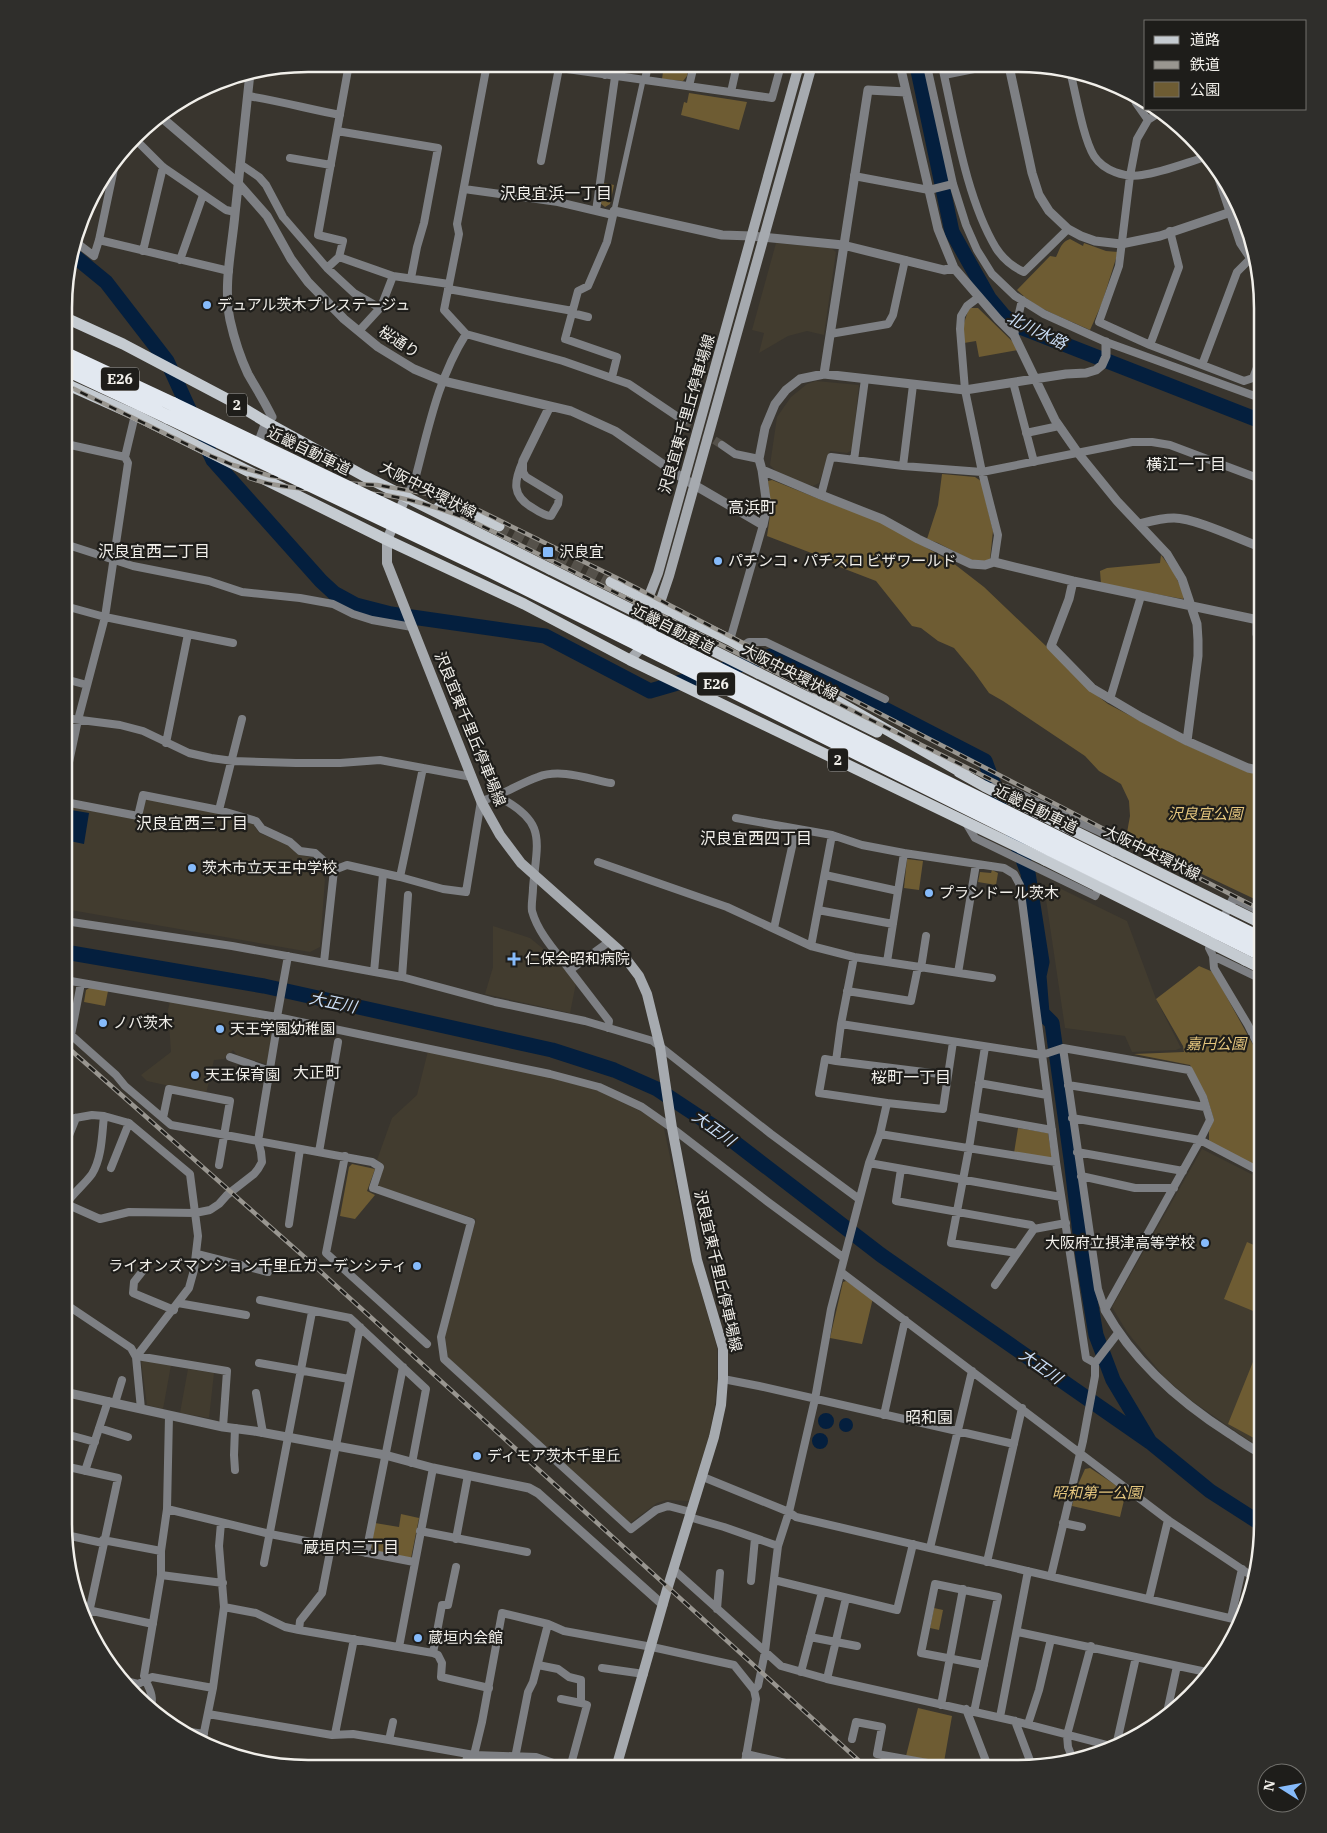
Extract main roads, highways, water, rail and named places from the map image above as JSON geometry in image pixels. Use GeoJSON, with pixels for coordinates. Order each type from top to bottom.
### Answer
{"type":"FeatureCollection","features":[{"type":"Feature","properties":{"kind":"highway","name":"近畿自動車道"},"geometry":{"type":"LineString","coordinates":[[72,357],[496,559],[1254,936]]}},
{"type":"Feature","properties":{"kind":"highway","name":"近畿自動車道"},"geometry":{"type":"LineString","coordinates":[[72,372],[491,571],[1254,951]]}},
{"type":"Feature","properties":{"kind":"main road","name":"沢良宜東千里丘停車場線"},"geometry":{"type":"LineString","coordinates":[[630,660],[634,635],[658,573],[797,72]]}},
{"type":"Feature","properties":{"kind":"main road","name":"沢良宜東千里丘停車場線"},"geometry":{"type":"LineString","coordinates":[[630,660],[647,641],[660,604],[810,72]]}},
{"type":"Feature","properties":{"kind":"main road","name":"大阪中央環状線"},"geometry":{"type":"LineString","coordinates":[[72,321],[123,344],[233,402],[364,476],[1254,920]]}},
{"type":"Feature","properties":{"kind":"main road","name":"2"},"geometry":{"type":"LineString","coordinates":[[72,387],[248,470],[386,540],[524,604],[630,660],[1045,860],[1254,964]]}},
{"type":"Feature","properties":{"kind":"main road","name":"沢良宜東千里丘停車場線"},"geometry":{"type":"LineString","coordinates":[[411,498],[386,540],[387,563],[481,801],[500,835],[521,863],[625,956],[647,994],[660,1051],[672,1128],[698,1260],[722,1348],[723,1379],[721,1405],[714,1437],[673,1569],[618,1760]]}},
{"type":"Feature","properties":{"kind":"main road","name":"2"},"geometry":{"type":"LineString","coordinates":[[411,498],[476,517],[499,526]]}},
{"type":"Feature","properties":{"kind":"main road"},"geometry":{"type":"LineString","coordinates":[[611,582],[648,598],[730,640],[966,775]]}},
{"type":"Feature","properties":{"kind":"water"},"geometry":{"type":"Polygon","coordinates":[[[72,810],[89,813],[84,844],[72,841],[72,810]]]}},
{"type":"Feature","properties":{"kind":"water"},"geometry":{"type":"Polygon","coordinates":[[[826,1413],[834,1421],[826,1429],[818,1421],[826,1413]]]}},
{"type":"Feature","properties":{"kind":"water"},"geometry":{"type":"Polygon","coordinates":[[[843,1418],[849,1418],[853,1425],[849,1432],[843,1432],[839,1428],[839,1422],[843,1418]]]}},
{"type":"Feature","properties":{"kind":"water"},"geometry":{"type":"Polygon","coordinates":[[[820,1433],[828,1441],[820,1449],[812,1441],[820,1433]]]}},
{"type":"Feature","properties":{"kind":"waterway","name":"北川水路"},"geometry":{"type":"LineString","coordinates":[[918,72],[952,232],[989,298],[1004,316],[1020,327],[1254,418]]}},
{"type":"Feature","properties":{"kind":"waterway"},"geometry":{"type":"LineString","coordinates":[[78,259],[106,282],[167,361],[194,420]]}},
{"type":"Feature","properties":{"kind":"waterway"},"geometry":{"type":"LineString","coordinates":[[205,443],[213,460],[321,581],[334,593],[356,605],[391,614],[545,636],[650,691],[778,654],[985,761],[1000,801]]}},
{"type":"Feature","properties":{"kind":"waterway"},"geometry":{"type":"LineString","coordinates":[[1014,836],[1028,873],[1042,962],[1039,976],[1042,1013],[1052,1023],[1083,1258],[1096,1335],[1113,1380],[1150,1442]]}},
{"type":"Feature","properties":{"kind":"waterway","name":"大正川"},"geometry":{"type":"LineString","coordinates":[[72,953],[264,986],[552,1050],[614,1070],[657,1089],[716,1128],[881,1255],[1150,1442],[1210,1491],[1254,1519]]}},
{"type":"Feature","properties":{"kind":"tunnel"},"geometry":{"type":"LineString","coordinates":[[684,421],[722,445]]}},
{"type":"Feature","properties":{"kind":"tunnel"},"geometry":{"type":"LineString","coordinates":[[499,526],[611,582]]}},
{"type":"Feature","properties":{"kind":"railway"},"geometry":{"type":"LineString","coordinates":[[72,388],[233,465],[271,476],[305,481],[377,485],[429,494],[472,507],[619,579],[1254,906]]}},
{"type":"Feature","properties":{"kind":"railway"},"geometry":{"type":"LineString","coordinates":[[249,478],[264,483],[296,488],[387,495],[411,500],[468,519],[1060,814]]}},
{"type":"Feature","properties":{"kind":"railway"},"geometry":{"type":"LineString","coordinates":[[72,1051],[310,1262],[858,1760]]}},
{"type":"Feature","properties":{"kind":"place","name":"デュアル茨木プレステージュ"},"geometry":{"type":"Point","coordinates":[207,305]}},
{"type":"Feature","properties":{"kind":"place","name":"沢良宜"},"geometry":{"type":"Point","coordinates":[548,552]}},
{"type":"Feature","properties":{"kind":"place","name":"パチンコ・パチスロ ビザワールド"},"geometry":{"type":"Point","coordinates":[718,561]}},
{"type":"Feature","properties":{"kind":"place","name":"茨木市立天王中学校"},"geometry":{"type":"Point","coordinates":[192,868]}},
{"type":"Feature","properties":{"kind":"place","name":"プランドール茨木"},"geometry":{"type":"Point","coordinates":[929,893]}},
{"type":"Feature","properties":{"kind":"place","name":"仁保会昭和病院"},"geometry":{"type":"Point","coordinates":[514,959]}},
{"type":"Feature","properties":{"kind":"place","name":"ノバ茨木"},"geometry":{"type":"Point","coordinates":[103,1023]}},
{"type":"Feature","properties":{"kind":"place","name":"天王学園幼稚園"},"geometry":{"type":"Point","coordinates":[220,1029]}},
{"type":"Feature","properties":{"kind":"place","name":"天王保育園"},"geometry":{"type":"Point","coordinates":[195,1075]}},
{"type":"Feature","properties":{"kind":"place","name":"大阪府立摂津高等学校"},"geometry":{"type":"Point","coordinates":[1205,1243]}},
{"type":"Feature","properties":{"kind":"place","name":"ライオンズマンション千里丘ガーデンシティ"},"geometry":{"type":"Point","coordinates":[417,1266]}},
{"type":"Feature","properties":{"kind":"place","name":"ディモア茨木千里丘"},"geometry":{"type":"Point","coordinates":[477,1456]}},
{"type":"Feature","properties":{"kind":"place","name":"蔵垣内会館"},"geometry":{"type":"Point","coordinates":[418,1638]}},
{"type":"Feature","properties":{"kind":"district","name":"沢良宜浜一丁目"},"geometry":{"type":"Point","coordinates":[556,193]}},
{"type":"Feature","properties":{"kind":"district","name":"横江一丁目"},"geometry":{"type":"Point","coordinates":[1186,464]}},
{"type":"Feature","properties":{"kind":"district","name":"高浜町"},"geometry":{"type":"Point","coordinates":[752,507]}},
{"type":"Feature","properties":{"kind":"district","name":"沢良宜西二丁目"},"geometry":{"type":"Point","coordinates":[154,551]}},
{"type":"Feature","properties":{"kind":"district","name":"沢良宜西三丁目"},"geometry":{"type":"Point","coordinates":[192,823]}},
{"type":"Feature","properties":{"kind":"district","name":"沢良宜西四丁目"},"geometry":{"type":"Point","coordinates":[756,838]}},
{"type":"Feature","properties":{"kind":"district","name":"大正町"},"geometry":{"type":"Point","coordinates":[317,1072]}},
{"type":"Feature","properties":{"kind":"district","name":"桜町一丁目"},"geometry":{"type":"Point","coordinates":[911,1077]}},
{"type":"Feature","properties":{"kind":"district","name":"昭和園"},"geometry":{"type":"Point","coordinates":[929,1417]}},
{"type":"Feature","properties":{"kind":"district","name":"蔵垣内三丁目"},"geometry":{"type":"Point","coordinates":[351,1547]}},
{"type":"Feature","properties":{"kind":"park label","name":"沢良宜公園"},"geometry":{"type":"Point","coordinates":[1205,814]}},
{"type":"Feature","properties":{"kind":"park label","name":"嘉円公園"},"geometry":{"type":"Point","coordinates":[1216,1044]}},
{"type":"Feature","properties":{"kind":"park label","name":"昭和第一公園"},"geometry":{"type":"Point","coordinates":[1097,1493]}}]}
